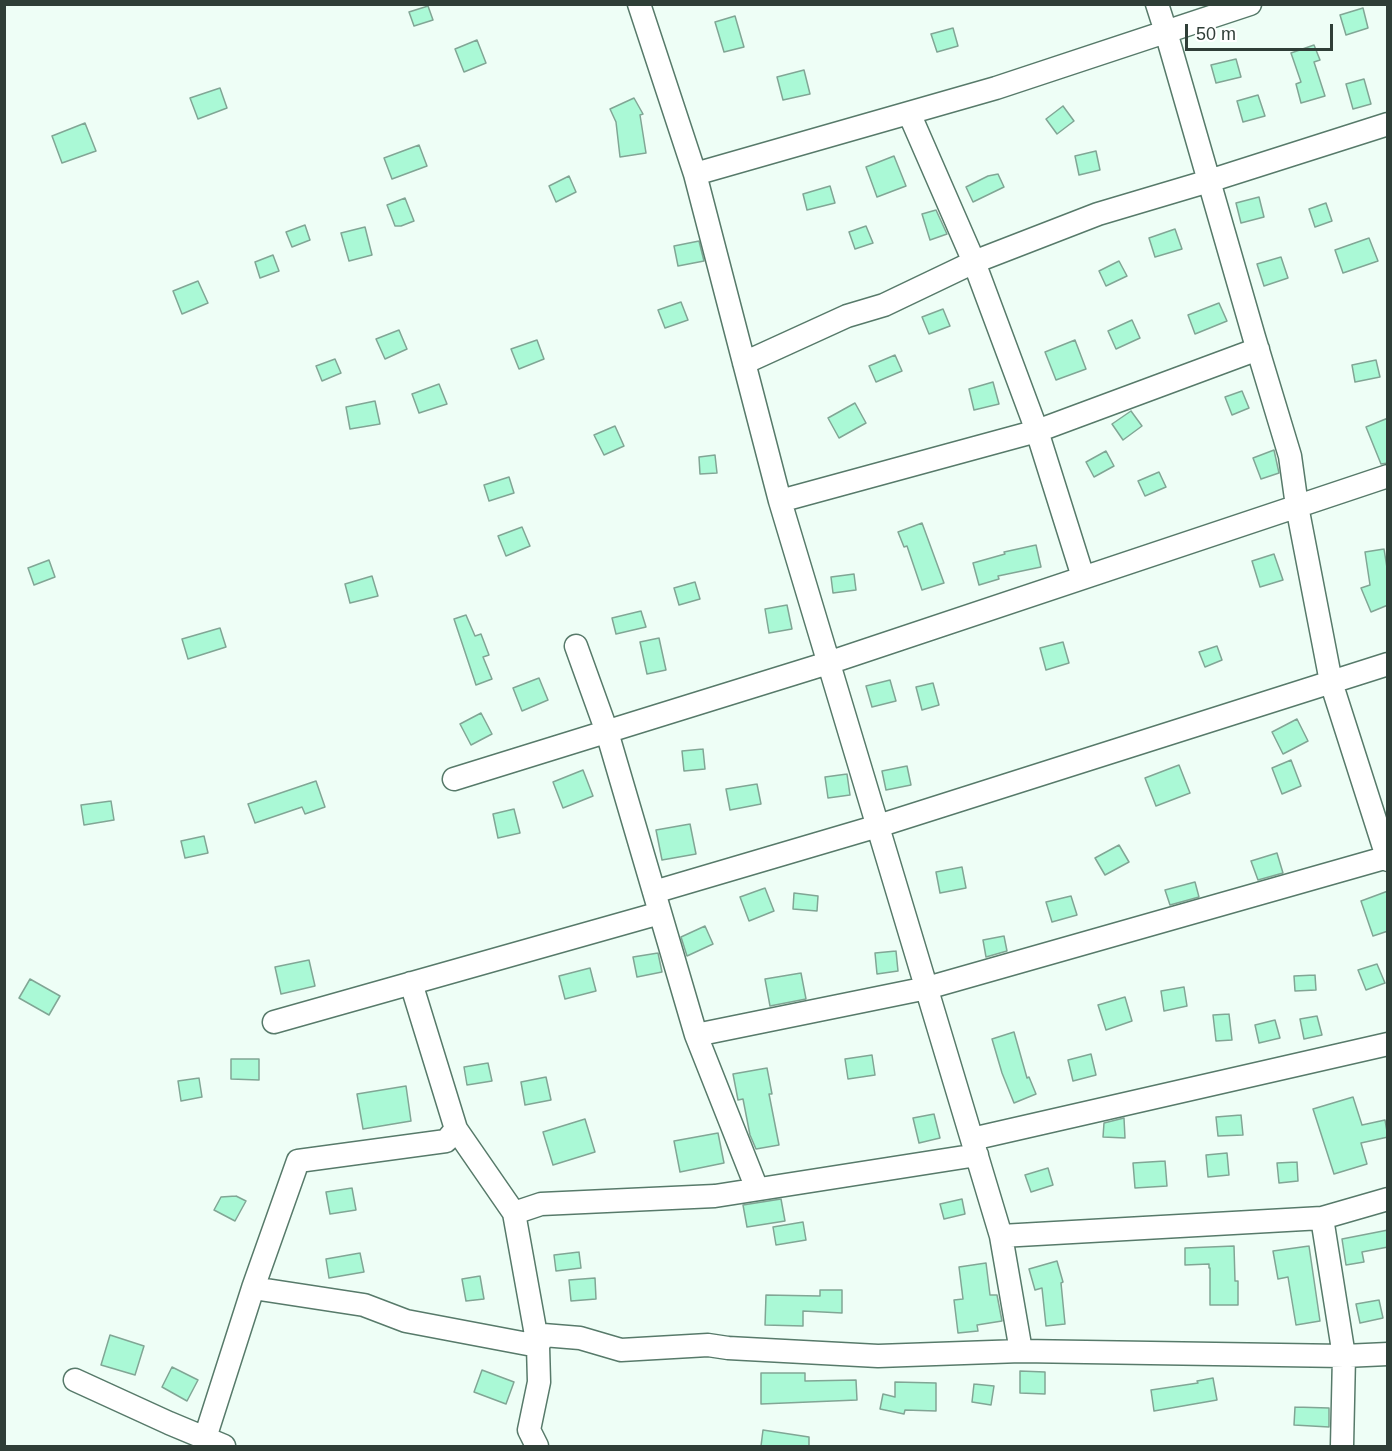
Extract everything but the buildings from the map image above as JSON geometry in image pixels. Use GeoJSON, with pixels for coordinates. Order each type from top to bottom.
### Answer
{"type":"FeatureCollection","features":[{"type":"Feature","properties":{"kind":"street"},"geometry":{"type":"LineString","coordinates":[[639,4],[695,174],[780,501],[1001,1236],[1022,1351]]}},
{"type":"Feature","properties":{"kind":"street"},"geometry":{"type":"LineString","coordinates":[[696,1035],[927,988],[1387,858],[1331,682],[1297,506],[1290,456],[1156,4]]}},
{"type":"Feature","properties":{"kind":"street"},"geometry":{"type":"LineString","coordinates":[[695,174],[996,88],[1250,4]]}},
{"type":"Feature","properties":{"kind":"street"},"geometry":{"type":"LineString","coordinates":[[909,113],[974,262],[1037,430],[1083,577]]}},
{"type":"Feature","properties":{"kind":"street"},"geometry":{"type":"LineString","coordinates":[[744,363],[846,316],[884,305],[974,262],[1098,214],[1388,124]]}},
{"type":"Feature","properties":{"kind":"street"},"geometry":{"type":"LineString","coordinates":[[780,501],[1037,430],[1258,349]]}},
{"type":"Feature","properties":{"kind":"street"},"geometry":{"type":"LineString","coordinates":[[454,779],[828,663],[1388,476]]}},
{"type":"Feature","properties":{"kind":"street"},"geometry":{"type":"LineString","coordinates":[[576,646],[607,732],[696,1035],[757,1189]]}},
{"type":"Feature","properties":{"kind":"street"},"geometry":{"type":"LineString","coordinates":[[274,1022],[411,983],[878,826],[1388,664]]}},
{"type":"Feature","properties":{"kind":"street"},"geometry":{"type":"LineString","coordinates":[[411,983],[456,1129],[514,1213],[538,1346],[539,1382],[529,1431],[537,1446]]}},
{"type":"Feature","properties":{"kind":"street"},"geometry":{"type":"LineString","coordinates":[[514,1213],[541,1204],[715,1196],[757,1189],[974,1147],[1388,1044]]}},
{"type":"Feature","properties":{"kind":"street"},"geometry":{"type":"LineString","coordinates":[[75,1380],[215,1442],[253,1288],[298,1161],[446,1141],[456,1129]]}},
{"type":"Feature","properties":{"kind":"street"},"geometry":{"type":"LineString","coordinates":[[1001,1236],[1323,1218],[1388,1199]]}},
{"type":"Feature","properties":{"kind":"street"},"geometry":{"type":"LineString","coordinates":[[1323,1218],[1344,1356],[1342,1446]]}},
{"type":"Feature","properties":{"kind":"street"},"geometry":{"type":"LineString","coordinates":[[253,1288],[364,1305],[406,1321],[538,1346]]}},
{"type":"Feature","properties":{"kind":"street"},"geometry":{"type":"LineString","coordinates":[[538,1346],[543,1335],[580,1338],[621,1350],[708,1345],[878,1356],[1022,1351],[1344,1356],[1388,1353]]}}]}
